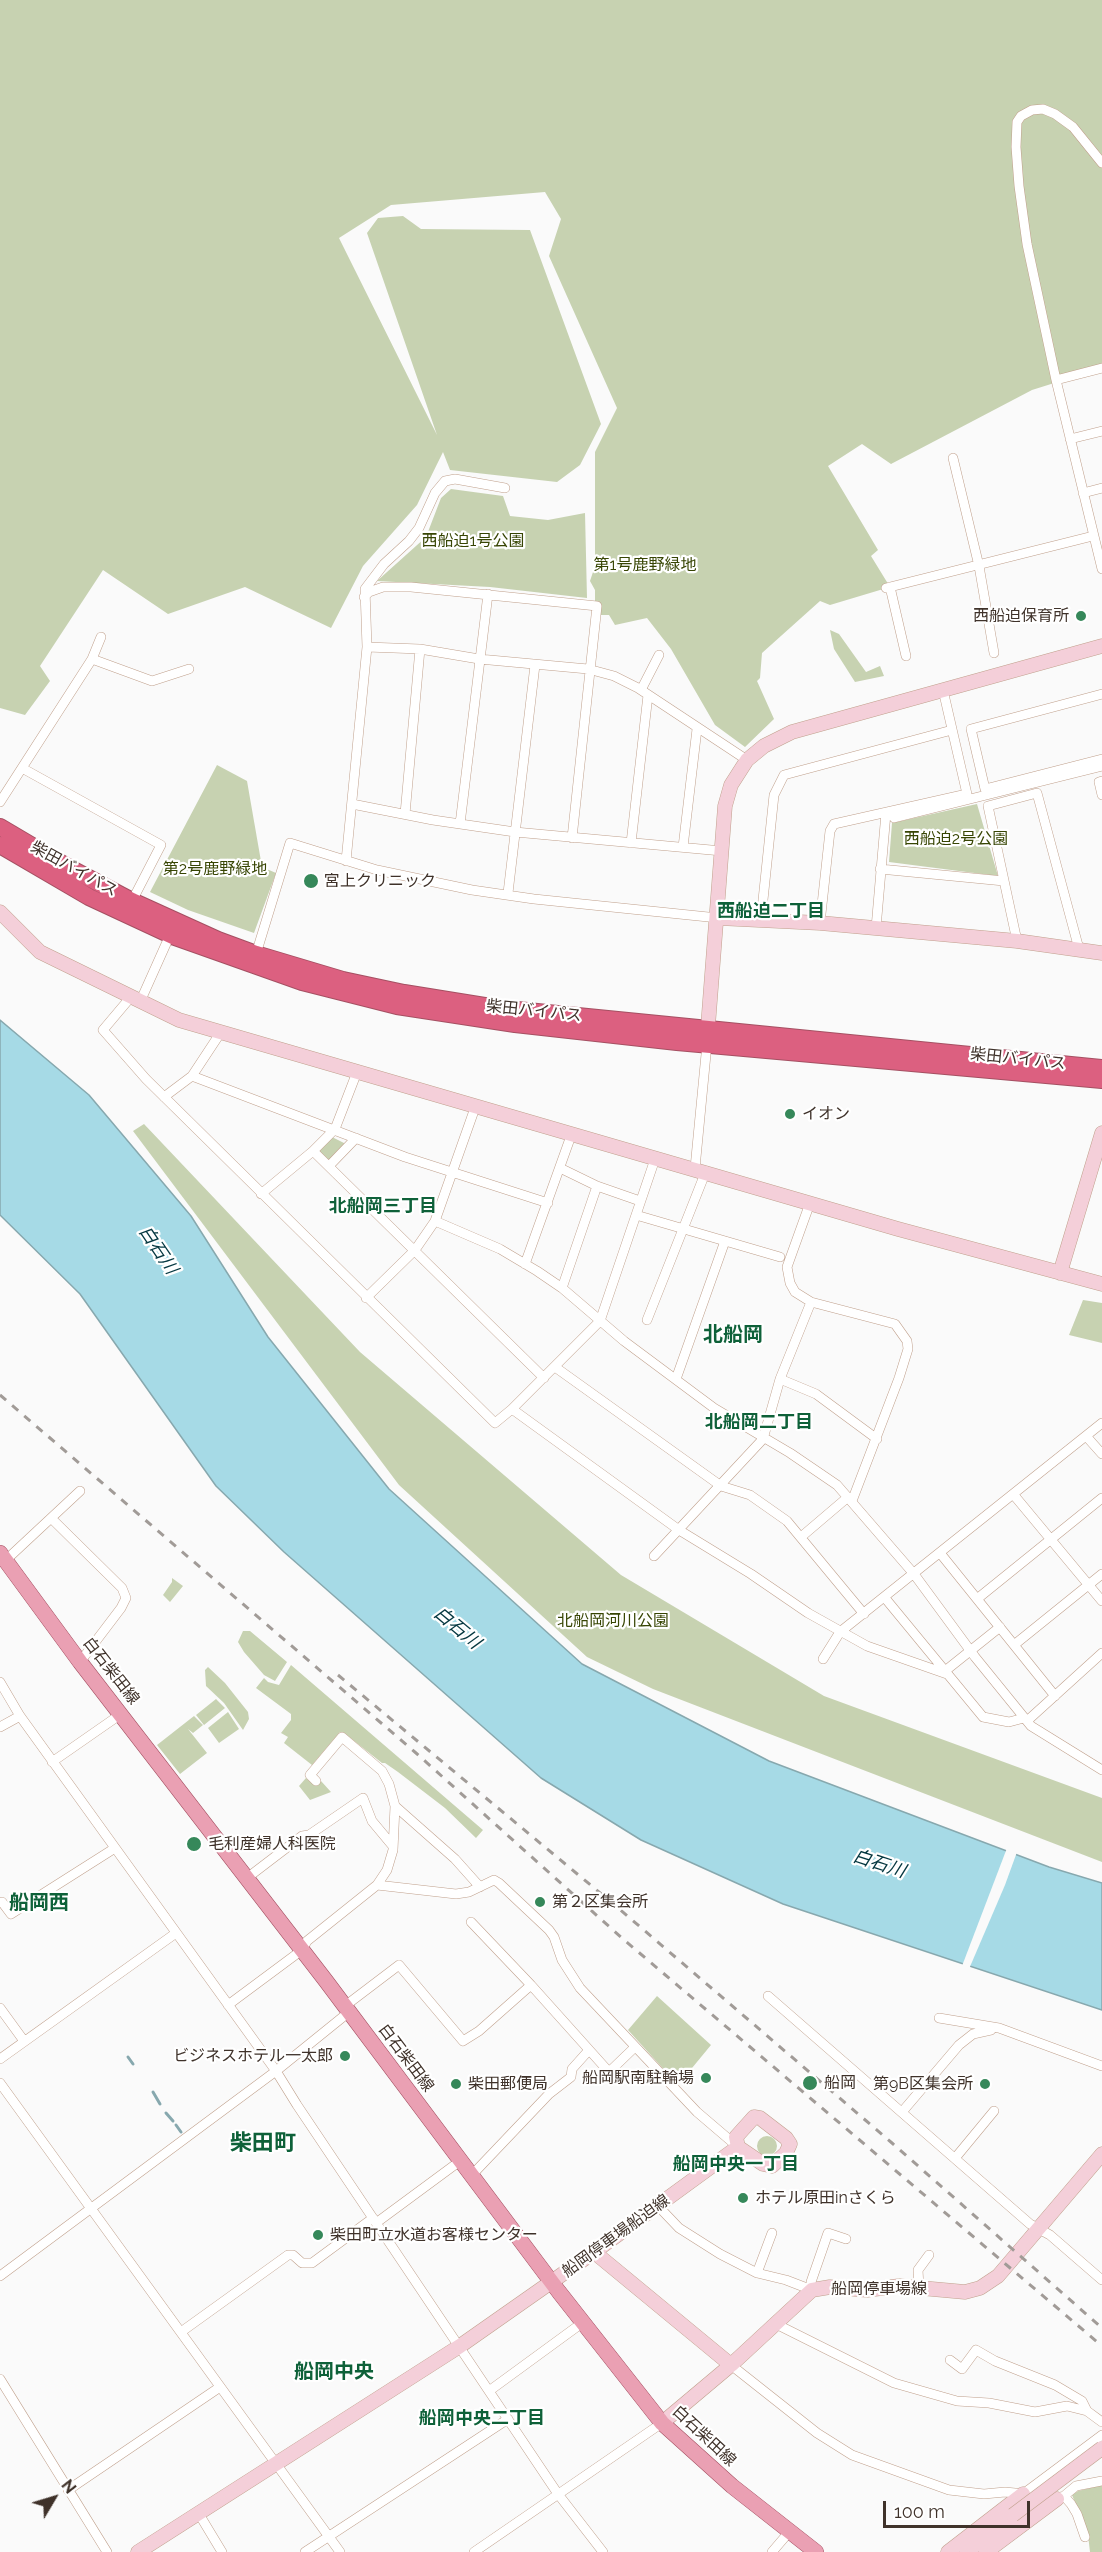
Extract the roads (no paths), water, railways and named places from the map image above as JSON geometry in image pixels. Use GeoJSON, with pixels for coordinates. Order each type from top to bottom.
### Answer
{"type":"FeatureCollection","features":[{"type":"Feature","properties":{"kind":"highway","name":"柴田バイパス"},"geometry":{"type":"LineString","coordinates":[[0,826],[66,866],[132,901],[256,954],[343,980],[404,993],[497,1008],[707,1037],[1101,1079]]}},
{"type":"Feature","properties":{"kind":"highway","name":"柴田バイパス"},"geometry":{"type":"LineString","coordinates":[[0,845],[88,897],[170,935],[302,982],[397,1006],[515,1024],[707,1037]]}},
{"type":"Feature","properties":{"kind":"main road","name":"白石柴田線"},"geometry":{"type":"LineString","coordinates":[[2,1555],[80,1662],[303,1950],[551,2283],[662,2423],[689,2449],[816,2552]]}},
{"type":"Feature","properties":{"kind":"street"},"geometry":{"type":"LineString","coordinates":[[1102,163],[1073,127],[1055,114],[1043,110],[1032,110],[1021,116],[1017,122],[1018,186],[1027,244],[1093,536],[1100,547],[1102,569]]}},
{"type":"Feature","properties":{"kind":"street"},"geometry":{"type":"LineString","coordinates":[[1056,380],[1102,368]]}},
{"type":"Feature","properties":{"kind":"street"},"geometry":{"type":"LineString","coordinates":[[1070,439],[1102,431]]}},
{"type":"Feature","properties":{"kind":"street"},"geometry":{"type":"LineString","coordinates":[[953,458],[979,566],[994,653]]}},
{"type":"Feature","properties":{"kind":"street"},"geometry":{"type":"LineString","coordinates":[[346,861],[367,647],[365,589],[384,564],[409,541],[419,528],[435,492],[445,481],[455,479],[505,488]]}},
{"type":"Feature","properties":{"kind":"street"},"geometry":{"type":"LineString","coordinates":[[1083,493],[1102,488]]}},
{"type":"Feature","properties":{"kind":"street"},"geometry":{"type":"LineString","coordinates":[[906,656],[888,587],[1093,536]]}},
{"type":"Feature","properties":{"kind":"street"},"geometry":{"type":"LineString","coordinates":[[364,597],[369,591],[393,587],[488,594],[597,606],[588,669],[572,838]]}},
{"type":"Feature","properties":{"kind":"street"},"geometry":{"type":"LineString","coordinates":[[460,824],[488,594]]}},
{"type":"Feature","properties":{"kind":"street"},"geometry":{"type":"LineString","coordinates":[[1,799],[92,659],[101,637]]}},
{"type":"Feature","properties":{"kind":"street"},"geometry":{"type":"LineString","coordinates":[[647,1320],[684,1229],[700,1170],[707,1037],[728,795],[731,785],[747,760],[764,746],[792,732],[1102,646]]}},
{"type":"Feature","properties":{"kind":"street"},"geometry":{"type":"LineString","coordinates":[[367,647],[420,649],[535,665],[588,669],[614,676],[747,760]]}},
{"type":"Feature","properties":{"kind":"street"},"geometry":{"type":"LineString","coordinates":[[405,814],[420,649]]}},
{"type":"Feature","properties":{"kind":"street"},"geometry":{"type":"LineString","coordinates":[[631,843],[644,693],[659,655]]}},
{"type":"Feature","properties":{"kind":"street"},"geometry":{"type":"LineString","coordinates":[[92,659],[152,681],[189,669]]}},
{"type":"Feature","properties":{"kind":"street"},"geometry":{"type":"LineString","coordinates":[[508,893],[535,665]]}},
{"type":"Feature","properties":{"kind":"street"},"geometry":{"type":"LineString","coordinates":[[890,816],[967,794],[943,690]]}},
{"type":"Feature","properties":{"kind":"street"},"geometry":{"type":"LineString","coordinates":[[1102,693],[971,729],[985,789],[1102,759]]}},
{"type":"Feature","properties":{"kind":"street"},"geometry":{"type":"LineString","coordinates":[[682,847],[697,729]]}},
{"type":"Feature","properties":{"kind":"street"},"geometry":{"type":"LineString","coordinates":[[761,919],[774,795],[784,775],[952,730]]}},
{"type":"Feature","properties":{"kind":"street"},"geometry":{"type":"LineString","coordinates":[[820,923],[830,831],[834,824],[890,816],[1102,766]]}},
{"type":"Feature","properties":{"kind":"street"},"geometry":{"type":"LineString","coordinates":[[22,768],[160,845],[132,901]]}},
{"type":"Feature","properties":{"kind":"street"},"geometry":{"type":"LineString","coordinates":[[1102,781],[1099,782],[1102,795]]}},
{"type":"Feature","properties":{"kind":"street"},"geometry":{"type":"LineString","coordinates":[[1017,941],[988,806],[1037,793],[1079,949]]}},
{"type":"Feature","properties":{"kind":"street"},"geometry":{"type":"LineString","coordinates":[[352,804],[515,832],[722,851]]}},
{"type":"Feature","properties":{"kind":"street"},"geometry":{"type":"LineString","coordinates":[[876,928],[880,869],[890,816]]}},
{"type":"Feature","properties":{"kind":"street"},"geometry":{"type":"LineString","coordinates":[[256,954],[290,843],[377,870],[472,890],[508,893],[534,899],[718,918],[820,923],[1017,941],[1102,953]]}},
{"type":"Feature","properties":{"kind":"street"},"geometry":{"type":"LineString","coordinates":[[880,869],[1004,881]]}},
{"type":"Feature","properties":{"kind":"street"},"geometry":{"type":"LineString","coordinates":[[0,912],[40,952],[179,1020],[655,1159],[1102,1284]]}},
{"type":"Feature","properties":{"kind":"street"},"geometry":{"type":"LineString","coordinates":[[170,935],[135,1000],[103,1030],[164,1097],[495,1423],[544,1378],[600,1320],[655,1159]]}},
{"type":"Feature","properties":{"kind":"street"},"geometry":{"type":"LineString","coordinates":[[164,1097],[192,1076],[220,1032]]}},
{"type":"Feature","properties":{"kind":"street"},"geometry":{"type":"LineString","coordinates":[[261,1194],[313,1151],[335,1129],[357,1072]]}},
{"type":"Feature","properties":{"kind":"street"},"geometry":{"type":"LineString","coordinates":[[192,1076],[405,1157],[548,1203]]}},
{"type":"Feature","properties":{"kind":"street"},"geometry":{"type":"LineString","coordinates":[[366,1298],[415,1250],[435,1221],[451,1170],[476,1105]]}},
{"type":"Feature","properties":{"kind":"street"},"geometry":{"type":"LineString","coordinates":[[525,1264],[572,1133]]}},
{"type":"Feature","properties":{"kind":"street"},"geometry":{"type":"LineString","coordinates":[[1060,1273],[1102,1133]]}},
{"type":"Feature","properties":{"kind":"street"},"geometry":{"type":"LineString","coordinates":[[329,1166],[356,1138]]}},
{"type":"Feature","properties":{"kind":"street"},"geometry":{"type":"LineString","coordinates":[[313,1151],[544,1378]]}},
{"type":"Feature","properties":{"kind":"street"},"geometry":{"type":"LineString","coordinates":[[560,1168],[597,1186],[640,1201]]}},
{"type":"Feature","properties":{"kind":"street"},"geometry":{"type":"LineString","coordinates":[[562,1288],[597,1186]]}},
{"type":"Feature","properties":{"kind":"street"},"geometry":{"type":"LineString","coordinates":[[801,1537],[850,1499],[877,1439],[908,1349],[907,1341],[895,1324],[811,1302],[795,1292],[787,1275],[787,1267],[810,1203]]}},
{"type":"Feature","properties":{"kind":"street"},"geometry":{"type":"LineString","coordinates":[[636,1215],[780,1257]]}},
{"type":"Feature","properties":{"kind":"street"},"geometry":{"type":"LineString","coordinates":[[435,1221],[500,1249],[562,1288],[714,1408],[837,1485],[914,1574],[971,1651],[1035,1730],[1102,1770]]}},
{"type":"Feature","properties":{"kind":"street"},"geometry":{"type":"LineString","coordinates":[[676,1379],[725,1241]]}},
{"type":"Feature","properties":{"kind":"street"},"geometry":{"type":"LineString","coordinates":[[654,1556],[763,1439],[780,1379],[811,1302]]}},
{"type":"Feature","properties":{"kind":"street"},"geometry":{"type":"LineString","coordinates":[[555,1367],[721,1486],[750,1495],[787,1521],[864,1614]]}},
{"type":"Feature","properties":{"kind":"street"},"geometry":{"type":"LineString","coordinates":[[780,1379],[816,1394],[877,1439]]}},
{"type":"Feature","properties":{"kind":"street"},"geometry":{"type":"LineString","coordinates":[[512,1409],[679,1530],[840,1632],[885,1653],[946,1672]]}},
{"type":"Feature","properties":{"kind":"street"},"geometry":{"type":"LineString","coordinates":[[823,1659],[840,1632],[1102,1423]]}},
{"type":"Feature","properties":{"kind":"street"},"geometry":{"type":"LineString","coordinates":[[1086,1436],[1102,1454]]}},
{"type":"Feature","properties":{"kind":"street"},"geometry":{"type":"LineString","coordinates":[[2,1555],[52,1520],[80,1491]]}},
{"type":"Feature","properties":{"kind":"street"},"geometry":{"type":"LineString","coordinates":[[1012,1494],[1102,1602]]}},
{"type":"Feature","properties":{"kind":"street"},"geometry":{"type":"LineString","coordinates":[[977,1599],[1102,1498]]}},
{"type":"Feature","properties":{"kind":"street"},"geometry":{"type":"LineString","coordinates":[[52,1520],[122,1588],[126,1598],[122,1608],[80,1662]]}},
{"type":"Feature","properties":{"kind":"street"},"geometry":{"type":"LineString","coordinates":[[940,1553],[1054,1696]]}},
{"type":"Feature","properties":{"kind":"street"},"geometry":{"type":"LineString","coordinates":[[1014,1645],[1102,1574]]}},
{"type":"Feature","properties":{"kind":"street"},"geometry":{"type":"LineString","coordinates":[[885,1598],[983,1717],[1009,1722],[1026,1720],[1102,1653]]}},
{"type":"Feature","properties":{"kind":"street"},"geometry":{"type":"LineString","coordinates":[[946,1672],[1000,1628]]}},
{"type":"Feature","properties":{"kind":"street"},"geometry":{"type":"LineString","coordinates":[[0,1682],[52,1762],[276,2071],[597,2550]]}},
{"type":"Feature","properties":{"kind":"street"},"geometry":{"type":"LineString","coordinates":[[52,1762],[122,1714]]}},
{"type":"Feature","properties":{"kind":"street"},"geometry":{"type":"LineString","coordinates":[[0,1727],[20,1716]]}},
{"type":"Feature","properties":{"kind":"street"},"geometry":{"type":"LineString","coordinates":[[228,2005],[303,1950],[307,1941],[377,1886],[387,1870],[392,1845],[395,1806],[389,1784],[382,1771],[342,1737],[310,1775],[316,1781]]}},
{"type":"Feature","properties":{"kind":"street"},"geometry":{"type":"LineString","coordinates":[[247,1878],[302,1836],[309,1835],[363,1798],[372,1821],[392,1845]]}},
{"type":"Feature","properties":{"kind":"street"},"geometry":{"type":"LineString","coordinates":[[395,1806],[455,1858],[480,1887]]}},
{"type":"Feature","properties":{"kind":"street"},"geometry":{"type":"LineString","coordinates":[[2,1902],[11,1914],[115,1848]]}},
{"type":"Feature","properties":{"kind":"street"},"geometry":{"type":"LineString","coordinates":[[377,1886],[450,1894],[469,1892],[494,1880],[536,1916],[554,1937],[562,1960],[572,1978],[635,2047],[713,2127],[738,2147]]}},
{"type":"Feature","properties":{"kind":"street"},"geometry":{"type":"LineString","coordinates":[[471,1922],[609,2072],[635,2047]]}},
{"type":"Feature","properties":{"kind":"street"},"geometry":{"type":"LineString","coordinates":[[0,2059],[176,1932]]}},
{"type":"Feature","properties":{"kind":"street"},"geometry":{"type":"LineString","coordinates":[[0,2276],[276,2071],[399,1965],[463,2041],[479,2031],[531,1985]]}},
{"type":"Feature","properties":{"kind":"street"},"geometry":{"type":"LineString","coordinates":[[768,1996],[956,2157],[1030,2224],[1039,2228],[1102,2280]]}},
{"type":"Feature","properties":{"kind":"street"},"geometry":{"type":"LineString","coordinates":[[0,2008],[24,2042]]}},
{"type":"Feature","properties":{"kind":"street"},"geometry":{"type":"LineString","coordinates":[[939,2018],[999,2028],[1102,2066]]}},
{"type":"Feature","properties":{"kind":"street"},"geometry":{"type":"LineString","coordinates":[[902,2112],[959,2045],[974,2034],[999,2028]]}},
{"type":"Feature","properties":{"kind":"street"},"geometry":{"type":"LineString","coordinates":[[471,2176],[549,2094],[571,2077],[572,2069],[589,2050]]}},
{"type":"Feature","properties":{"kind":"street"},"geometry":{"type":"LineString","coordinates":[[0,2083],[340,2552]]}},
{"type":"Feature","properties":{"kind":"street"},"geometry":{"type":"LineString","coordinates":[[956,2157],[994,2111]]}},
{"type":"Feature","properties":{"kind":"street","name":"船岡停車場船迫線"},"geometry":{"type":"LineString","coordinates":[[138,2552],[460,2346],[738,2147]]}},
{"type":"Feature","properties":{"kind":"street","name":"船岡停車場線"},"geometry":{"type":"LineString","coordinates":[[662,2423],[731,2365],[813,2290],[830,2287],[867,2290],[899,2286],[964,2292],[980,2288],[998,2276],[1102,2154]]}},
{"type":"Feature","properties":{"kind":"street"},"geometry":{"type":"LineString","coordinates":[[181,2332],[288,2255],[293,2255],[302,2263],[312,2262],[460,2161]]}},
{"type":"Feature","properties":{"kind":"street"},"geometry":{"type":"LineString","coordinates":[[658,2206],[679,2228],[720,2254],[757,2273],[813,2290]]}},
{"type":"Feature","properties":{"kind":"street"},"geometry":{"type":"LineString","coordinates":[[757,2273],[772,2233]]}},
{"type":"Feature","properties":{"kind":"street"},"geometry":{"type":"LineString","coordinates":[[813,2290],[811,2282],[828,2233],[846,2239]]}},
{"type":"Feature","properties":{"kind":"street"},"geometry":{"type":"LineString","coordinates":[[594,2252],[731,2365],[817,2433],[852,2456],[949,2490],[1060,2498],[1077,2514],[1085,2537]]}},
{"type":"Feature","properties":{"kind":"street"},"geometry":{"type":"LineString","coordinates":[[919,2287],[918,2270],[929,2255]]}},
{"type":"Feature","properties":{"kind":"street"},"geometry":{"type":"LineString","coordinates":[[489,2391],[582,2323]]}},
{"type":"Feature","properties":{"kind":"street"},"geometry":{"type":"LineString","coordinates":[[776,2324],[894,2383],[957,2401],[989,2403],[1035,2412],[1067,2406],[1087,2411],[1102,2422]]}},
{"type":"Feature","properties":{"kind":"street"},"geometry":{"type":"LineString","coordinates":[[950,2360],[962,2369],[976,2350],[995,2361],[1055,2385],[1082,2401],[1087,2411]]}},
{"type":"Feature","properties":{"kind":"street"},"geometry":{"type":"LineString","coordinates":[[0,2379],[108,2552]]}},
{"type":"Feature","properties":{"kind":"street"},"geometry":{"type":"LineString","coordinates":[[68,2490],[220,2387]]}},
{"type":"Feature","properties":{"kind":"street"},"geometry":{"type":"LineString","coordinates":[[305,2552],[508,2419]]}},
{"type":"Feature","properties":{"kind":"street"},"geometry":{"type":"LineString","coordinates":[[474,2552],[662,2423]]}},
{"type":"Feature","properties":{"kind":"street"},"geometry":{"type":"LineString","coordinates":[[948,2552],[1102,2435]]}},
{"type":"Feature","properties":{"kind":"street"},"geometry":{"type":"LineString","coordinates":[[967,2552],[1102,2448]]}},
{"type":"Feature","properties":{"kind":"street"},"geometry":{"type":"LineString","coordinates":[[986,2552],[1076,2486],[1102,2481]]}},
{"type":"Feature","properties":{"kind":"street"},"geometry":{"type":"LineString","coordinates":[[199,2514],[222,2552]]}},
{"type":"Feature","properties":{"kind":"street"},"geometry":{"type":"LineString","coordinates":[[772,2552],[789,2531]]}},
{"type":"Feature","properties":{"kind":"water","name":"白石川"},"geometry":{"type":"Polygon","coordinates":[[[0,1020],[89,1095],[191,1216],[268,1337],[389,1489],[582,1664],[769,1761],[1049,1867],[1102,1883],[1102,2010],[783,1904],[641,1840],[541,1778],[284,1552],[216,1486],[80,1294],[0,1215],[0,1020]]]}},
{"type":"Feature","properties":{"kind":"waterway"},"geometry":{"type":"LineString","coordinates":[[128,2057],[133,2064]]}},
{"type":"Feature","properties":{"kind":"waterway"},"geometry":{"type":"LineString","coordinates":[[153,2092],[160,2104]]}},
{"type":"Feature","properties":{"kind":"waterway"},"geometry":{"type":"LineString","coordinates":[[166,2113],[173,2121]]}},
{"type":"Feature","properties":{"kind":"waterway"},"geometry":{"type":"LineString","coordinates":[[176,2125],[181,2132]]}},
{"type":"Feature","properties":{"kind":"railway"},"geometry":{"type":"LineString","coordinates":[[0,1395],[416,1753],[623,1939],[1102,2346]]}},
{"type":"Feature","properties":{"kind":"railway"},"geometry":{"type":"LineString","coordinates":[[338,1675],[617,1907],[892,2143],[1102,2328]]}},
{"type":"Feature","properties":{"kind":"place","name":"西船迫保育所"},"geometry":{"type":"Point","coordinates":[1081,616]}},
{"type":"Feature","properties":{"kind":"place","name":"宮上クリニック"},"geometry":{"type":"Point","coordinates":[311,881]}},
{"type":"Feature","properties":{"kind":"place","name":"イオン"},"geometry":{"type":"Point","coordinates":[790,1114]}},
{"type":"Feature","properties":{"kind":"place","name":"毛利産婦人科医院"},"geometry":{"type":"Point","coordinates":[194,1844]}},
{"type":"Feature","properties":{"kind":"place","name":"第２区集会所"},"geometry":{"type":"Point","coordinates":[540,1902]}},
{"type":"Feature","properties":{"kind":"place","name":"ビジネスホテル一太郎"},"geometry":{"type":"Point","coordinates":[345,2056]}},
{"type":"Feature","properties":{"kind":"place","name":"船岡駅南駐輪場"},"geometry":{"type":"Point","coordinates":[706,2078]}},
{"type":"Feature","properties":{"kind":"place","name":"船岡"},"geometry":{"type":"Point","coordinates":[810,2083]}},
{"type":"Feature","properties":{"kind":"place","name":"柴田郵便局"},"geometry":{"type":"Point","coordinates":[456,2084]}},
{"type":"Feature","properties":{"kind":"place","name":"第9B区集会所"},"geometry":{"type":"Point","coordinates":[985,2084]}},
{"type":"Feature","properties":{"kind":"place","name":"ホテル原田inさくら"},"geometry":{"type":"Point","coordinates":[743,2198]}},
{"type":"Feature","properties":{"kind":"place","name":"柴田町立水道お客様センター"},"geometry":{"type":"Point","coordinates":[318,2235]}},
{"type":"Feature","properties":{"kind":"district","name":"西船迫二丁目"},"geometry":{"type":"Point","coordinates":[771,912]}},
{"type":"Feature","properties":{"kind":"district","name":"北船岡三丁目"},"geometry":{"type":"Point","coordinates":[383,1207]}},
{"type":"Feature","properties":{"kind":"district","name":"北船岡"},"geometry":{"type":"Point","coordinates":[733,1335]}},
{"type":"Feature","properties":{"kind":"district","name":"北船岡二丁目"},"geometry":{"type":"Point","coordinates":[759,1423]}},
{"type":"Feature","properties":{"kind":"district","name":"船岡西"},"geometry":{"type":"Point","coordinates":[39,1903]}},
{"type":"Feature","properties":{"kind":"district","name":"柴田町"},"geometry":{"type":"Point","coordinates":[263,2143]}},
{"type":"Feature","properties":{"kind":"district","name":"船岡中央一丁目"},"geometry":{"type":"Point","coordinates":[736,2165]}},
{"type":"Feature","properties":{"kind":"district","name":"船岡中央"},"geometry":{"type":"Point","coordinates":[334,2372]}},
{"type":"Feature","properties":{"kind":"district","name":"船岡中央二丁目"},"geometry":{"type":"Point","coordinates":[482,2419]}},
{"type":"Feature","properties":{"kind":"park label","name":"西船迫1号公園"},"geometry":{"type":"Point","coordinates":[473,541]}},
{"type":"Feature","properties":{"kind":"park label","name":"第1号鹿野緑地"},"geometry":{"type":"Point","coordinates":[645,565]}},
{"type":"Feature","properties":{"kind":"park label","name":"西船迫2号公園"},"geometry":{"type":"Point","coordinates":[956,839]}},
{"type":"Feature","properties":{"kind":"park label","name":"第2号鹿野緑地"},"geometry":{"type":"Point","coordinates":[215,869]}},
{"type":"Feature","properties":{"kind":"park label","name":"北船岡河川公園"},"geometry":{"type":"Point","coordinates":[613,1621]}}]}
